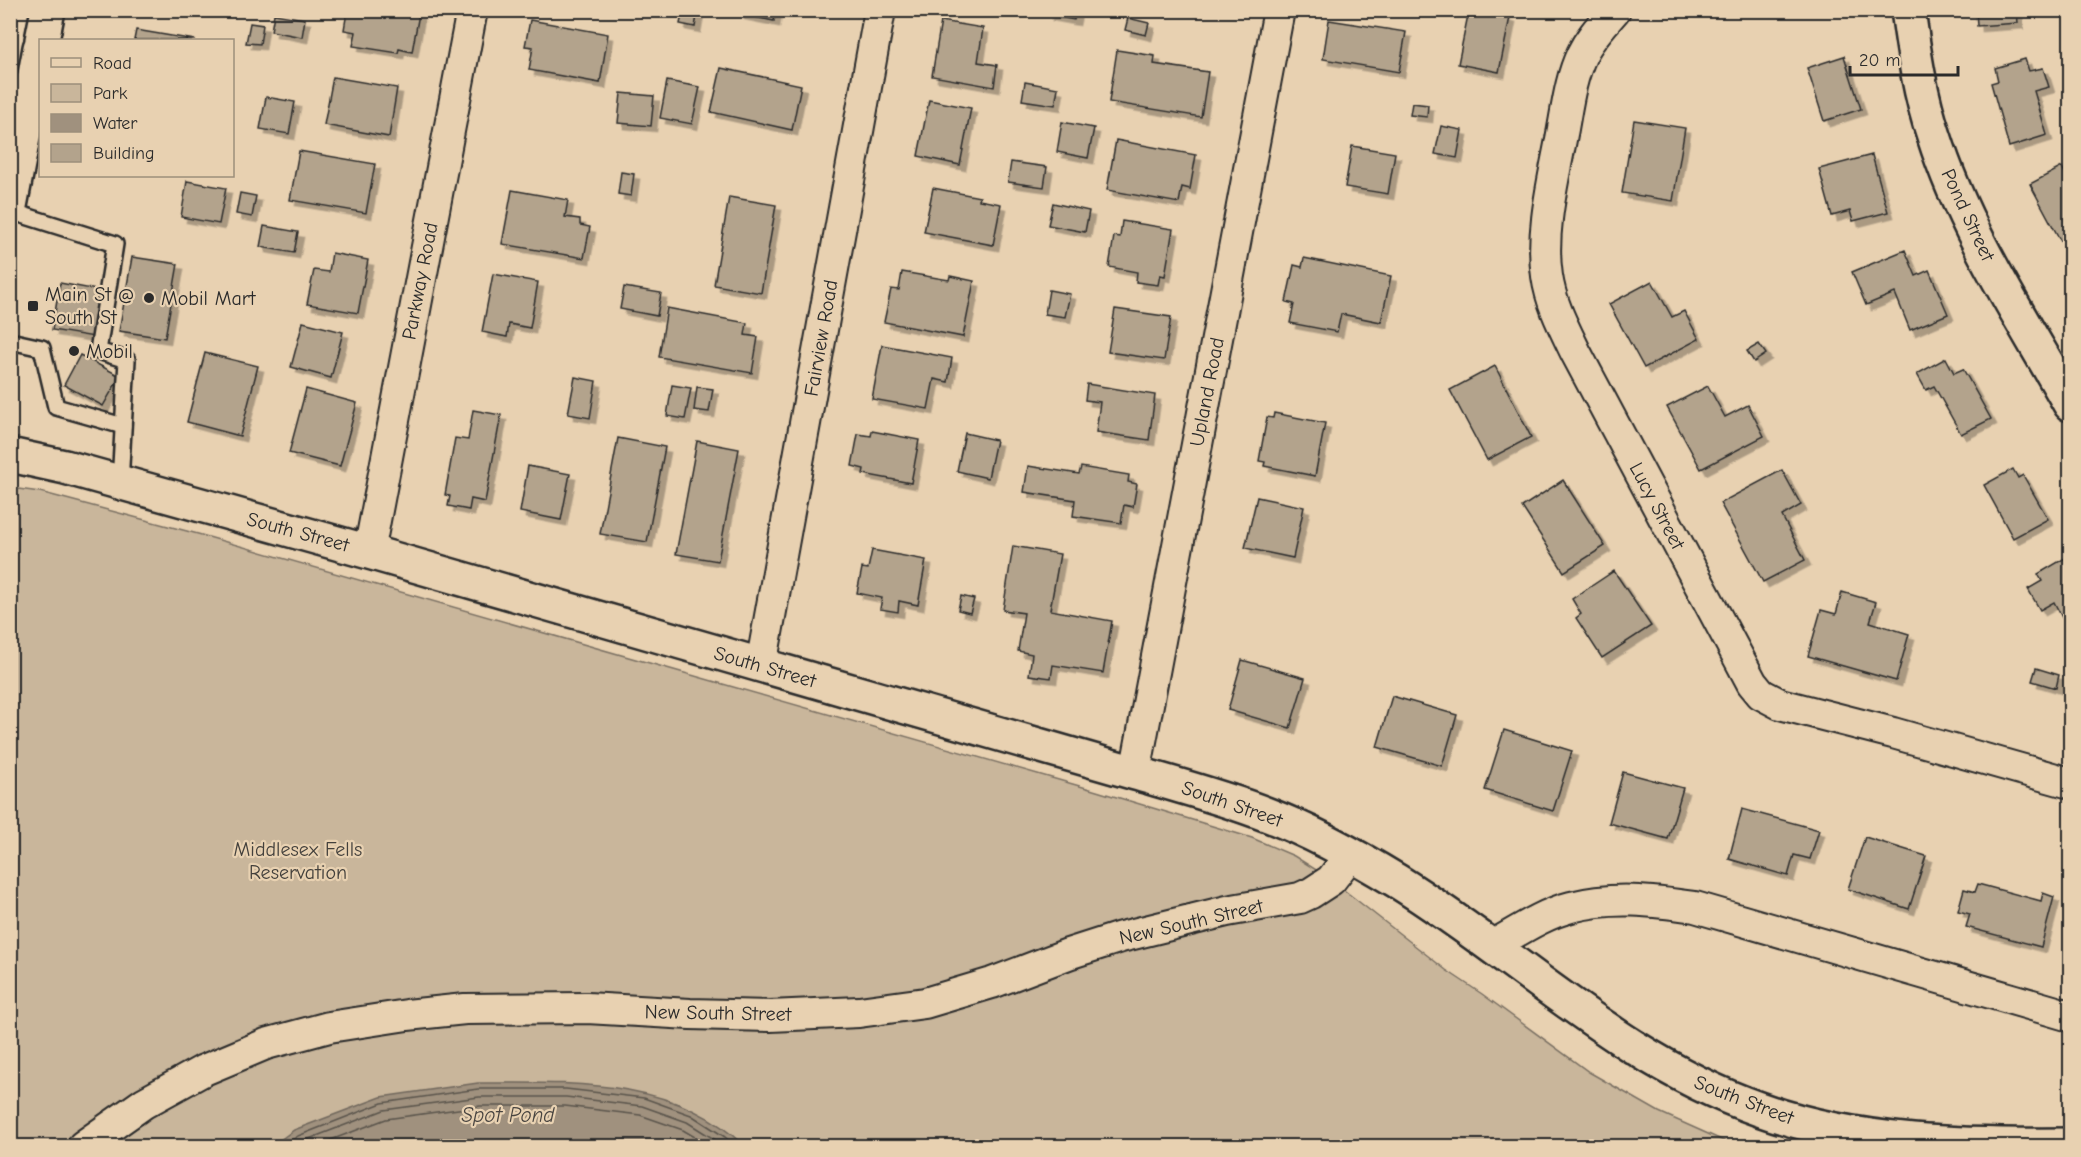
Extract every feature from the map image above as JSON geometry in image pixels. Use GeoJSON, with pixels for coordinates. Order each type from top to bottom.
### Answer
{"type":"FeatureCollection","features":[{"type":"Feature","properties":{"kind":"main road"},"geometry":{"type":"LineString","coordinates":[[42,39],[48,10]]}},
{"type":"Feature","properties":{"kind":"main road","name":"Pond Street"},"geometry":{"type":"LineString","coordinates":[[1908,10],[1912,44],[1925,108],[1952,184],[1984,252],[2070,404]]}},
{"type":"Feature","properties":{"kind":"main road"},"geometry":{"type":"LineString","coordinates":[[10,206],[39,53]]}},
{"type":"Feature","properties":{"kind":"main road","name":"South Street"},"geometry":{"type":"LineString","coordinates":[[10,455],[369,552],[1257,810],[1351,854],[1397,881],[1492,946],[1588,1017],[1643,1053],[1701,1085],[1758,1109],[1826,1129],[1903,1141],[2070,1145]]}},
{"type":"Feature","properties":{"kind":"street","name":"Parkway Road"},"geometry":{"type":"LineString","coordinates":[[369,552],[472,10]]}},
{"type":"Feature","properties":{"kind":"street","name":"Fairview Road"},"geometry":{"type":"LineString","coordinates":[[761,666],[880,10]]}},
{"type":"Feature","properties":{"kind":"street","name":"Upland Road"},"geometry":{"type":"LineString","coordinates":[[1135,773],[1279,10]]}},
{"type":"Feature","properties":{"kind":"street","name":"Lucy Street"},"geometry":{"type":"LineString","coordinates":[[1615,10],[1587,44],[1575,74],[1546,233],[1545,261],[1549,289],[1553,304],[1576,353],[1752,683],[1761,694],[1779,704],[1893,733],[2070,783]]}},
{"type":"Feature","properties":{"kind":"street","name":"New South Street"},"geometry":{"type":"LineString","coordinates":[[83,1146],[144,1103],[204,1070],[266,1044],[329,1027],[465,1009],[587,1008],[770,1016],[859,1012],[925,1003],[992,983],[1121,937],[1227,911],[1300,898],[1330,880],[1351,854]]}},
{"type":"Feature","properties":{"kind":"street"},"geometry":{"type":"LineString","coordinates":[[1492,946],[1534,921],[1569,907],[1609,900],[1651,901],[1695,908],[2070,1016]]}},
{"type":"Feature","properties":{"kind":"lane"},"geometry":{"type":"LineString","coordinates":[[10,211],[115,244],[98,351],[127,360],[120,483]]}},
{"type":"Feature","properties":{"kind":"lane"},"geometry":{"type":"LineString","coordinates":[[10,341],[42,348],[56,407],[123,426]]}},
{"type":"Feature","properties":{"kind":"green space","name":"Middlesex Fells Reservation"},"geometry":{"type":"Polygon","coordinates":[[[11,488],[40,492],[198,534],[1090,789],[1252,838],[1294,856],[1326,876],[1446,970],[1589,1072],[1659,1112],[1735,1146],[11,1146],[11,488]]]}},
{"type":"Feature","properties":{"kind":"water","name":"Spot Pond"},"geometry":{"type":"Polygon","coordinates":[[[478,1083],[584,1085],[653,1096],[686,1107],[716,1123],[744,1146],[272,1146],[294,1130],[381,1097],[478,1083]]]}},
{"type":"Feature","properties":{"kind":"building"},"geometry":{"type":"Polygon","coordinates":[[[360,10],[406,10],[406,12],[419,14],[412,52],[399,49],[398,53],[353,46],[356,32],[344,30],[347,12],[359,14],[360,10]]]}},
{"type":"Feature","properties":{"kind":"building"},"geometry":{"type":"Polygon","coordinates":[[[683,10],[698,10],[695,27],[680,24],[683,10]]]}},
{"type":"Feature","properties":{"kind":"building"},"geometry":{"type":"Polygon","coordinates":[[[740,10],[776,10],[774,21],[739,14],[740,10]]]}},
{"type":"Feature","properties":{"kind":"building"},"geometry":{"type":"Polygon","coordinates":[[[1048,10],[1076,10],[1074,20],[1047,15],[1048,10]]]}},
{"type":"Feature","properties":{"kind":"building"},"geometry":{"type":"Polygon","coordinates":[[[1469,10],[1480,10],[1510,17],[1499,72],[1458,64],[1469,10]]]}},
{"type":"Feature","properties":{"kind":"building"},"geometry":{"type":"Polygon","coordinates":[[[1976,10],[2029,11],[2017,11],[2018,23],[1977,26],[1976,10]]]}},
{"type":"Feature","properties":{"kind":"building"},"geometry":{"type":"Polygon","coordinates":[[[274,14],[305,19],[302,37],[271,31],[274,14]]]}},
{"type":"Feature","properties":{"kind":"building"},"geometry":{"type":"Polygon","coordinates":[[[1128,18],[1149,23],[1146,35],[1125,30],[1128,18]]]}},
{"type":"Feature","properties":{"kind":"building"},"geometry":{"type":"Polygon","coordinates":[[[530,20],[608,34],[600,83],[529,70],[533,47],[525,46],[530,20]]]}},
{"type":"Feature","properties":{"kind":"building"},"geometry":{"type":"Polygon","coordinates":[[[1329,20],[1406,32],[1399,72],[1323,59],[1329,20]]]}},
{"type":"Feature","properties":{"kind":"building"},"geometry":{"type":"Polygon","coordinates":[[[941,21],[983,28],[978,62],[997,65],[994,87],[932,76],[941,21]]]}},
{"type":"Feature","properties":{"kind":"building"},"geometry":{"type":"Polygon","coordinates":[[[250,23],[263,25],[260,44],[246,43],[250,23]]]}},
{"type":"Feature","properties":{"kind":"building"},"geometry":{"type":"Polygon","coordinates":[[[136,30],[189,39],[134,39],[136,30]]]}},
{"type":"Feature","properties":{"kind":"building"},"geometry":{"type":"Polygon","coordinates":[[[1117,50],[1155,56],[1154,64],[1208,72],[1201,117],[1109,102],[1117,50]]]}},
{"type":"Feature","properties":{"kind":"building"},"geometry":{"type":"Polygon","coordinates":[[[1844,56],[1861,109],[1824,121],[1807,68],[1844,56]]]}},
{"type":"Feature","properties":{"kind":"building"},"geometry":{"type":"Polygon","coordinates":[[[2025,59],[2029,71],[2043,68],[2049,87],[2034,91],[2047,135],[2009,147],[1991,83],[1998,81],[1995,68],[2025,59]]]}},
{"type":"Feature","properties":{"kind":"building"},"geometry":{"type":"Polygon","coordinates":[[[721,68],[801,85],[792,130],[711,112],[721,68]]]}},
{"type":"Feature","properties":{"kind":"building"},"geometry":{"type":"Polygon","coordinates":[[[333,77],[397,88],[389,137],[324,125],[333,77]]]}},
{"type":"Feature","properties":{"kind":"building"},"geometry":{"type":"Polygon","coordinates":[[[667,81],[700,87],[692,124],[660,118],[667,81]]]}},
{"type":"Feature","properties":{"kind":"building"},"geometry":{"type":"Polygon","coordinates":[[[1025,82],[1058,88],[1055,105],[1022,100],[1025,82]]]}},
{"type":"Feature","properties":{"kind":"building"},"geometry":{"type":"Polygon","coordinates":[[[621,93],[654,96],[651,126],[618,123],[621,93]]]}},
{"type":"Feature","properties":{"kind":"building"},"geometry":{"type":"Polygon","coordinates":[[[266,97],[295,102],[289,134],[260,129],[266,97]]]}},
{"type":"Feature","properties":{"kind":"building"},"geometry":{"type":"Polygon","coordinates":[[[929,100],[971,108],[960,165],[918,156],[929,100]]]}},
{"type":"Feature","properties":{"kind":"building"},"geometry":{"type":"Polygon","coordinates":[[[1412,103],[1428,105],[1427,117],[1410,115],[1412,103]]]}},
{"type":"Feature","properties":{"kind":"building"},"geometry":{"type":"Polygon","coordinates":[[[1634,120],[1685,128],[1673,201],[1622,193],[1634,120]]]}},
{"type":"Feature","properties":{"kind":"building"},"geometry":{"type":"Polygon","coordinates":[[[1062,122],[1094,128],[1088,158],[1057,152],[1062,122]]]}},
{"type":"Feature","properties":{"kind":"building"},"geometry":{"type":"Polygon","coordinates":[[[1441,126],[1462,130],[1457,158],[1435,154],[1441,126]]]}},
{"type":"Feature","properties":{"kind":"building"},"geometry":{"type":"Polygon","coordinates":[[[1116,140],[1196,155],[1190,189],[1182,187],[1179,203],[1107,190],[1116,140]]]}},
{"type":"Feature","properties":{"kind":"building"},"geometry":{"type":"Polygon","coordinates":[[[1352,146],[1395,153],[1388,194],[1345,187],[1352,146]]]}},
{"type":"Feature","properties":{"kind":"building"},"geometry":{"type":"Polygon","coordinates":[[[299,151],[375,164],[366,213],[290,200],[299,151]]]}},
{"type":"Feature","properties":{"kind":"building"},"geometry":{"type":"Polygon","coordinates":[[[1872,155],[1888,212],[1853,221],[1850,211],[1832,216],[1819,169],[1872,155]]]}},
{"type":"Feature","properties":{"kind":"building"},"geometry":{"type":"Polygon","coordinates":[[[1011,162],[1047,167],[1044,187],[1008,182],[1011,162]]]}},
{"type":"Feature","properties":{"kind":"building"},"geometry":{"type":"Polygon","coordinates":[[[2062,167],[2070,183],[2070,246],[2065,249],[2030,184],[2062,167]]]}},
{"type":"Feature","properties":{"kind":"building"},"geometry":{"type":"Polygon","coordinates":[[[621,172],[634,174],[631,196],[618,194],[621,172]]]}},
{"type":"Feature","properties":{"kind":"building"},"geometry":{"type":"Polygon","coordinates":[[[187,181],[226,188],[219,224],[181,217],[187,181]]]}},
{"type":"Feature","properties":{"kind":"building"},"geometry":{"type":"Polygon","coordinates":[[[933,188],[980,197],[979,200],[1001,204],[993,245],[924,232],[933,188]]]}},
{"type":"Feature","properties":{"kind":"building"},"geometry":{"type":"Polygon","coordinates":[[[512,190],[568,200],[565,217],[580,219],[580,225],[590,227],[584,258],[502,244],[512,190]]]}},
{"type":"Feature","properties":{"kind":"building"},"geometry":{"type":"Polygon","coordinates":[[[240,193],[256,196],[252,217],[236,214],[240,193]]]}},
{"type":"Feature","properties":{"kind":"building"},"geometry":{"type":"Polygon","coordinates":[[[729,197],[776,205],[761,293],[714,285],[729,197]]]}},
{"type":"Feature","properties":{"kind":"building"},"geometry":{"type":"Polygon","coordinates":[[[1053,203],[1089,211],[1085,232],[1048,225],[1053,203]]]}},
{"type":"Feature","properties":{"kind":"building"},"geometry":{"type":"Polygon","coordinates":[[[1122,221],[1173,229],[1165,276],[1160,275],[1158,285],[1136,282],[1137,272],[1109,267],[1114,236],[1120,237],[1122,221]]]}},
{"type":"Feature","properties":{"kind":"building"},"geometry":{"type":"Polygon","coordinates":[[[264,226],[298,232],[294,253],[260,247],[264,226]]]}},
{"type":"Feature","properties":{"kind":"building"},"geometry":{"type":"Polygon","coordinates":[[[1905,250],[1916,276],[1929,270],[1948,314],[1910,330],[1895,293],[1866,305],[1852,272],[1905,250]]]}},
{"type":"Feature","properties":{"kind":"building"},"geometry":{"type":"Polygon","coordinates":[[[332,253],[368,260],[358,313],[307,304],[314,270],[329,272],[332,253]]]}},
{"type":"Feature","properties":{"kind":"building","name":"Mobil Mart"},"geometry":{"type":"Polygon","coordinates":[[[132,257],[178,264],[165,338],[119,331],[132,257]]]}},
{"type":"Feature","properties":{"kind":"building"},"geometry":{"type":"Polygon","coordinates":[[[1304,258],[1391,276],[1381,322],[1341,314],[1337,332],[1290,323],[1294,304],[1286,302],[1294,265],[1302,267],[1304,258]]]}},
{"type":"Feature","properties":{"kind":"building"},"geometry":{"type":"Polygon","coordinates":[[[902,272],[949,280],[950,276],[974,281],[963,337],[884,322],[891,289],[899,290],[902,272]]]}},
{"type":"Feature","properties":{"kind":"building"},"geometry":{"type":"Polygon","coordinates":[[[493,274],[538,282],[530,328],[509,324],[507,337],[482,332],[493,274]]]}},
{"type":"Feature","properties":{"kind":"building"},"geometry":{"type":"Polygon","coordinates":[[[1652,281],[1672,317],[1684,311],[1699,339],[1644,368],[1609,304],[1652,281]]]}},
{"type":"Feature","properties":{"kind":"building"},"geometry":{"type":"Polygon","coordinates":[[[60,283],[102,291],[94,337],[52,330],[60,283]]]}},
{"type":"Feature","properties":{"kind":"building"},"geometry":{"type":"Polygon","coordinates":[[[624,287],[661,293],[657,316],[620,309],[624,287]]]}},
{"type":"Feature","properties":{"kind":"building"},"geometry":{"type":"Polygon","coordinates":[[[1049,290],[1070,294],[1065,317],[1045,314],[1049,290]]]}},
{"type":"Feature","properties":{"kind":"building"},"geometry":{"type":"Polygon","coordinates":[[[667,308],[747,323],[745,335],[758,337],[752,373],[659,357],[667,308]]]}},
{"type":"Feature","properties":{"kind":"building"},"geometry":{"type":"Polygon","coordinates":[[[1115,309],[1171,317],[1164,360],[1108,352],[1115,309]]]}},
{"type":"Feature","properties":{"kind":"building"},"geometry":{"type":"Polygon","coordinates":[[[303,322],[343,332],[331,378],[291,367],[303,322]]]}},
{"type":"Feature","properties":{"kind":"building"},"geometry":{"type":"Polygon","coordinates":[[[1759,344],[1766,354],[1754,362],[1747,351],[1759,344]]]}},
{"type":"Feature","properties":{"kind":"building"},"geometry":{"type":"Polygon","coordinates":[[[882,345],[952,358],[948,382],[934,379],[928,409],[872,399],[882,345]]]}},
{"type":"Feature","properties":{"kind":"building"},"geometry":{"type":"Polygon","coordinates":[[[205,353],[258,366],[240,436],[187,422],[205,353]]]}},
{"type":"Feature","properties":{"kind":"building"},"geometry":{"type":"Polygon","coordinates":[[[80,355],[120,376],[103,406],[64,385],[80,355]]]}},
{"type":"Feature","properties":{"kind":"building"},"geometry":{"type":"Polygon","coordinates":[[[1946,358],[1954,373],[1963,369],[1991,419],[1961,434],[1934,386],[1926,390],[1917,374],[1946,358]]]}},
{"type":"Feature","properties":{"kind":"building"},"geometry":{"type":"Polygon","coordinates":[[[1495,366],[1531,437],[1487,460],[1450,390],[1495,366]]]}},
{"type":"Feature","properties":{"kind":"building"},"geometry":{"type":"Polygon","coordinates":[[[575,377],[596,381],[590,418],[568,414],[575,377]]]}},
{"type":"Feature","properties":{"kind":"building"},"geometry":{"type":"Polygon","coordinates":[[[1087,384],[1155,395],[1149,440],[1096,432],[1100,402],[1085,400],[1087,384]]]}},
{"type":"Feature","properties":{"kind":"building"},"geometry":{"type":"Polygon","coordinates":[[[672,385],[691,388],[685,419],[667,416],[672,385]]]}},
{"type":"Feature","properties":{"kind":"building"},"geometry":{"type":"Polygon","coordinates":[[[1708,386],[1725,417],[1748,405],[1764,436],[1701,469],[1667,407],[1708,386]]]}},
{"type":"Feature","properties":{"kind":"building"},"geometry":{"type":"Polygon","coordinates":[[[697,387],[713,389],[709,412],[694,410],[697,387]]]}},
{"type":"Feature","properties":{"kind":"building"},"geometry":{"type":"Polygon","coordinates":[[[306,389],[357,403],[340,466],[289,453],[306,389]]]}},
{"type":"Feature","properties":{"kind":"building"},"geometry":{"type":"Polygon","coordinates":[[[473,410],[501,415],[485,502],[471,499],[469,510],[448,506],[450,496],[445,495],[455,438],[468,440],[473,410]]]}},
{"type":"Feature","properties":{"kind":"building"},"geometry":{"type":"Polygon","coordinates":[[[1274,413],[1325,423],[1315,476],[1264,466],[1265,462],[1259,461],[1267,417],[1273,418],[1274,413]]]}},
{"type":"Feature","properties":{"kind":"building"},"geometry":{"type":"Polygon","coordinates":[[[872,431],[919,440],[911,483],[863,474],[864,469],[852,466],[858,434],[871,436],[872,431]]]}},
{"type":"Feature","properties":{"kind":"building"},"geometry":{"type":"Polygon","coordinates":[[[965,433],[996,440],[988,478],[957,471],[965,433]]]}},
{"type":"Feature","properties":{"kind":"building"},"geometry":{"type":"Polygon","coordinates":[[[618,438],[665,447],[647,542],[600,534],[618,438]]]}},
{"type":"Feature","properties":{"kind":"building"},"geometry":{"type":"Polygon","coordinates":[[[697,441],[739,449],[718,561],[676,554],[697,441]]]}},
{"type":"Feature","properties":{"kind":"building"},"geometry":{"type":"Polygon","coordinates":[[[528,466],[570,474],[561,520],[520,512],[528,466]]]}},
{"type":"Feature","properties":{"kind":"building"},"geometry":{"type":"Polygon","coordinates":[[[1028,466],[1079,474],[1081,467],[1129,475],[1128,482],[1137,484],[1133,507],[1124,505],[1121,523],[1073,516],[1075,500],[1024,492],[1028,466]]]}},
{"type":"Feature","properties":{"kind":"building"},"geometry":{"type":"Polygon","coordinates":[[[2013,469],[2018,478],[2023,475],[2048,519],[2013,538],[1984,485],[2013,469]]]}},
{"type":"Feature","properties":{"kind":"building"},"geometry":{"type":"Polygon","coordinates":[[[1782,470],[1801,505],[1782,516],[1805,560],[1763,582],[1720,503],[1782,470]]]}},
{"type":"Feature","properties":{"kind":"building"},"geometry":{"type":"Polygon","coordinates":[[[1563,480],[1605,546],[1564,572],[1522,507],[1563,480]]]}},
{"type":"Feature","properties":{"kind":"building"},"geometry":{"type":"Polygon","coordinates":[[[1257,497],[1304,507],[1293,558],[1245,548],[1257,497]]]}},
{"type":"Feature","properties":{"kind":"building"},"geometry":{"type":"Polygon","coordinates":[[[1013,546],[1060,554],[1050,610],[1112,621],[1103,673],[1053,665],[1051,678],[1029,675],[1032,654],[1018,651],[1024,613],[1003,610],[1013,546]]]}},
{"type":"Feature","properties":{"kind":"building"},"geometry":{"type":"Polygon","coordinates":[[[872,550],[926,560],[918,605],[899,601],[898,612],[880,609],[882,598],[857,593],[862,568],[868,569],[872,550]]]}},
{"type":"Feature","properties":{"kind":"building"},"geometry":{"type":"Polygon","coordinates":[[[2070,555],[2070,633],[2054,602],[2040,610],[2028,589],[2042,581],[2038,574],[2070,555]]]}},
{"type":"Feature","properties":{"kind":"building"},"geometry":{"type":"Polygon","coordinates":[[[1614,571],[1651,626],[1602,658],[1576,618],[1581,614],[1572,599],[1614,571]]]}},
{"type":"Feature","properties":{"kind":"building"},"geometry":{"type":"Polygon","coordinates":[[[1842,592],[1876,602],[1870,622],[1909,634],[1896,681],[1808,656],[1821,610],[1836,614],[1842,592]]]}},
{"type":"Feature","properties":{"kind":"building"},"geometry":{"type":"Polygon","coordinates":[[[961,596],[974,599],[970,613],[958,610],[961,596]]]}},
{"type":"Feature","properties":{"kind":"building"},"geometry":{"type":"Polygon","coordinates":[[[1242,660],[1305,678],[1290,728],[1228,710],[1242,660]]]}},
{"type":"Feature","properties":{"kind":"building"},"geometry":{"type":"Polygon","coordinates":[[[2036,668],[2059,675],[2056,688],[2032,681],[2036,668]]]}},
{"type":"Feature","properties":{"kind":"building"},"geometry":{"type":"Polygon","coordinates":[[[1392,696],[1457,715],[1442,766],[1377,747],[1392,696]]]}},
{"type":"Feature","properties":{"kind":"building"},"geometry":{"type":"Polygon","coordinates":[[[1504,730],[1572,751],[1553,811],[1485,790],[1504,730]]]}},
{"type":"Feature","properties":{"kind":"building"},"geometry":{"type":"Polygon","coordinates":[[[1623,772],[1683,788],[1668,839],[1609,823],[1623,772]]]}},
{"type":"Feature","properties":{"kind":"building"},"geometry":{"type":"Polygon","coordinates":[[[1742,809],[1819,830],[1810,859],[1794,855],[1788,876],[1729,859],[1742,809]]]}},
{"type":"Feature","properties":{"kind":"building"},"geometry":{"type":"Polygon","coordinates":[[[1865,837],[1926,856],[1909,909],[1848,889],[1865,837]]]}},
{"type":"Feature","properties":{"kind":"building"},"geometry":{"type":"Polygon","coordinates":[[[1978,884],[2041,901],[2043,893],[2054,897],[2041,947],[1966,927],[1970,914],[1958,911],[1964,889],[1975,892],[1978,884]]]}},
{"type":"Feature","properties":{"kind":"place","name":"Mobil Mart"},"geometry":{"type":"Point","coordinates":[149,298]}},
{"type":"Feature","properties":{"kind":"place","name":"Main St @ South St"},"geometry":{"type":"Point","coordinates":[33,306]}},
{"type":"Feature","properties":{"kind":"place","name":"Mobil"},"geometry":{"type":"Point","coordinates":[74,351]}}]}
